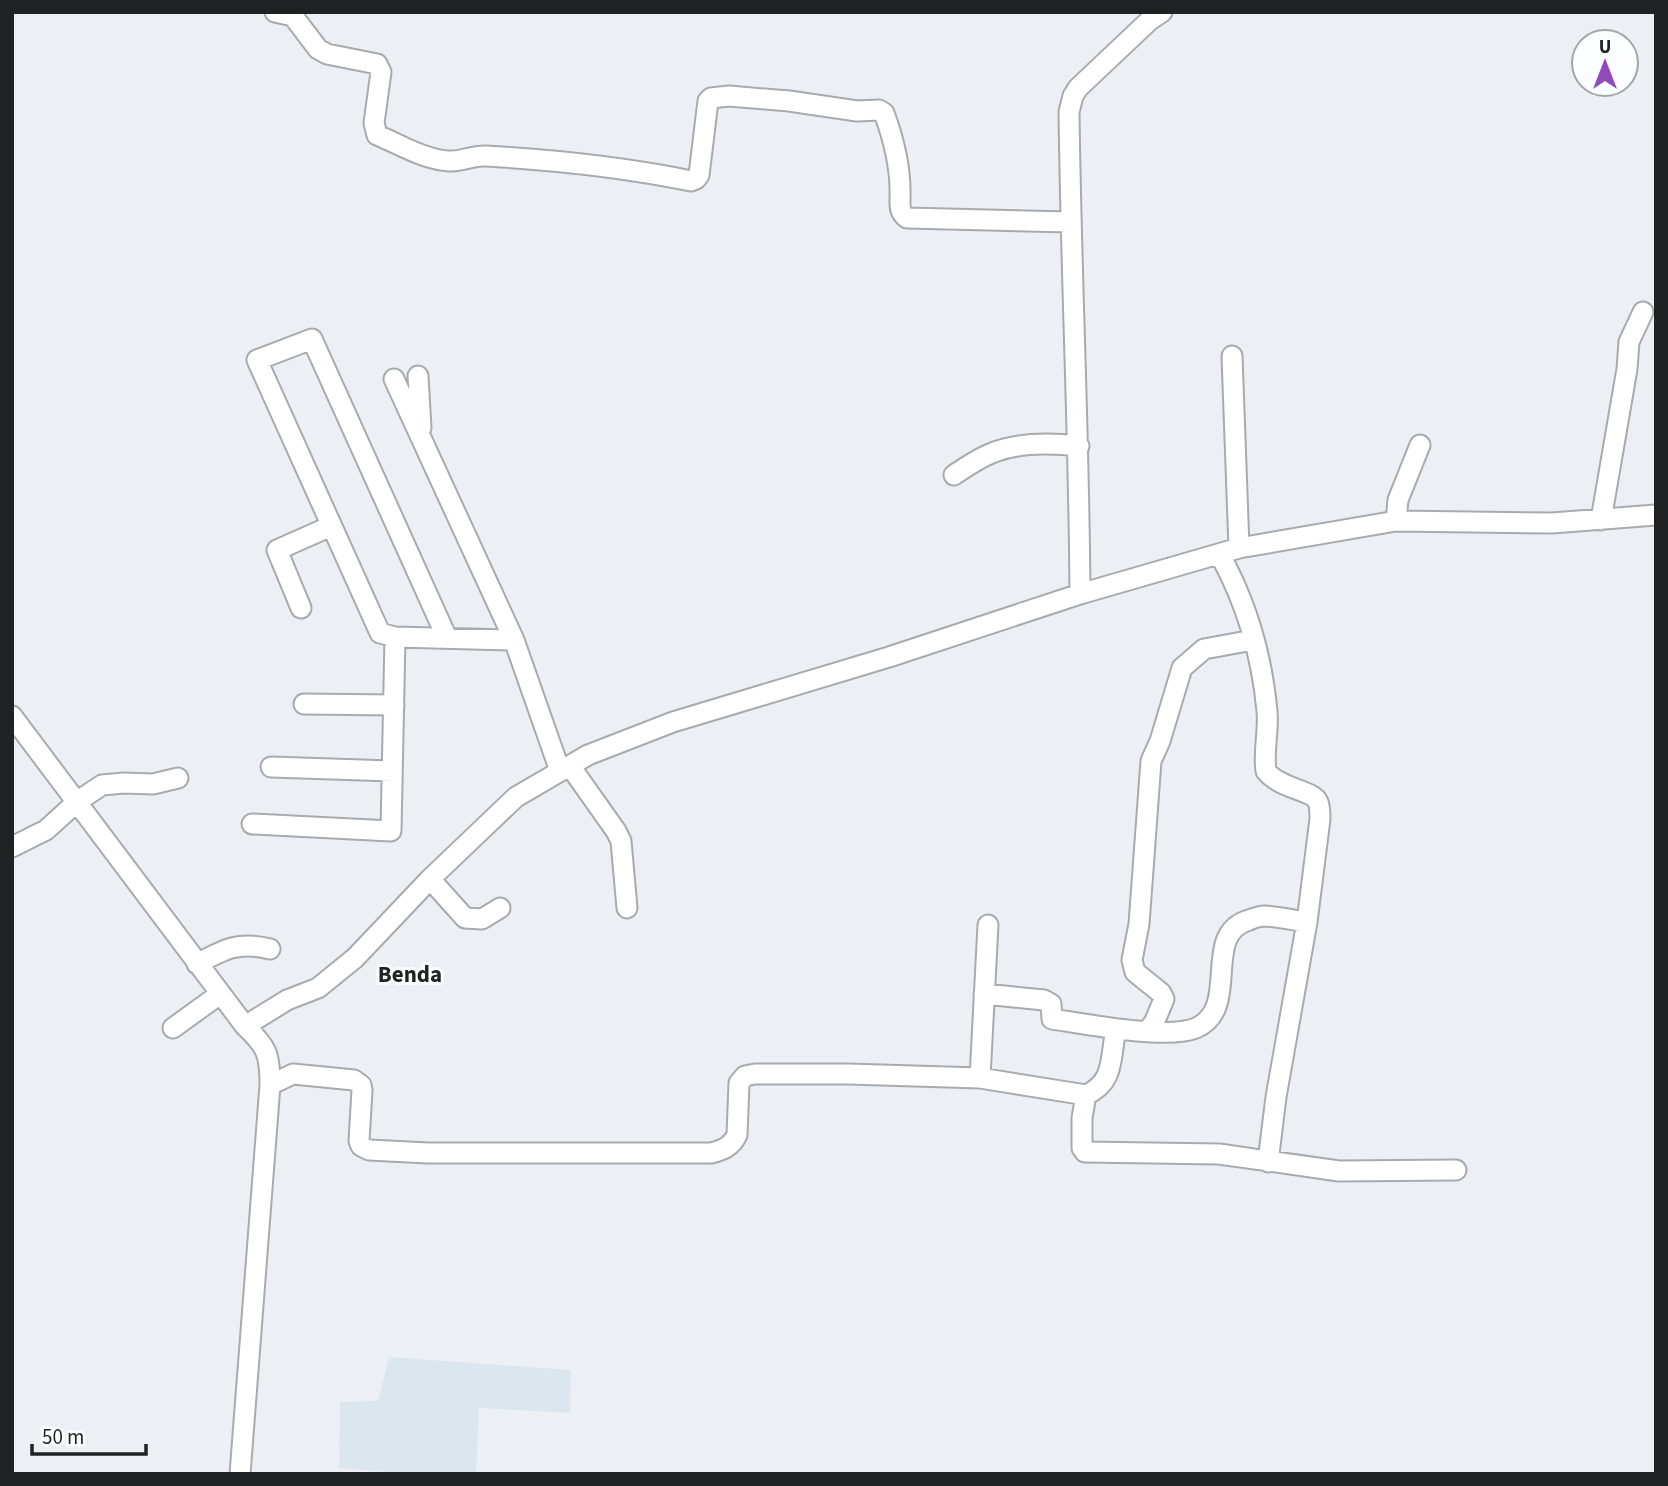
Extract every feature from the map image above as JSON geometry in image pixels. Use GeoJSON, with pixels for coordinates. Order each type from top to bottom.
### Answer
{"type":"FeatureCollection","features":[{"type":"Feature","properties":{"kind":"street"},"geometry":{"type":"LineString","coordinates":[[275,12],[293,16],[314,45],[327,54],[377,64],[382,72],[374,123],[377,135],[449,161],[477,156],[574,163],[649,172],[691,181],[699,175],[708,101],[711,98],[729,96],[789,101],[858,111],[879,110],[884,113],[901,178],[900,209],[907,218],[1070,222]]}},
{"type":"Feature","properties":{"kind":"street"},"geometry":{"type":"LineString","coordinates":[[1080,594],[1079,446],[1070,222],[1069,112],[1073,96],[1150,20],[1163,12]]}},
{"type":"Feature","properties":{"kind":"street"},"geometry":{"type":"LineString","coordinates":[[1601,520],[1629,342],[1643,312]]}},
{"type":"Feature","properties":{"kind":"street"},"geometry":{"type":"LineString","coordinates":[[447,639],[312,339],[257,360],[380,633],[395,638],[447,639],[514,640]]}},
{"type":"Feature","properties":{"kind":"street"},"geometry":{"type":"LineString","coordinates":[[1232,356],[1239,548]]}},
{"type":"Feature","properties":{"kind":"street"},"geometry":{"type":"LineString","coordinates":[[418,376],[422,439]]}},
{"type":"Feature","properties":{"kind":"street"},"geometry":{"type":"LineString","coordinates":[[394,379],[514,640],[565,768],[616,831],[621,841],[627,908]]}},
{"type":"Feature","properties":{"kind":"street"},"geometry":{"type":"LineString","coordinates":[[954,475],[992,453],[1014,446],[1057,443],[1079,446]]}},
{"type":"Feature","properties":{"kind":"street"},"geometry":{"type":"LineString","coordinates":[[1396,521],[1398,500],[1420,445]]}},
{"type":"Feature","properties":{"kind":"street"},"geometry":{"type":"LineString","coordinates":[[245,1026],[287,1000],[318,988],[355,958],[430,879],[516,797],[588,755],[673,722],[889,657],[1080,594],[1239,548],[1396,521],[1552,523],[1656,516]]}},
{"type":"Feature","properties":{"kind":"street"},"geometry":{"type":"LineString","coordinates":[[301,608],[276,550],[331,526]]}},
{"type":"Feature","properties":{"kind":"street"},"geometry":{"type":"LineString","coordinates":[[1220,555],[1241,598],[1254,640],[1267,713],[1264,756],[1266,771],[1282,785],[1312,795],[1318,802],[1320,819],[1307,922],[1276,1097],[1268,1162]]}},
{"type":"Feature","properties":{"kind":"street"},"geometry":{"type":"LineString","coordinates":[[252,824],[391,831],[395,638]]}},
{"type":"Feature","properties":{"kind":"street"},"geometry":{"type":"LineString","coordinates":[[1148,1030],[1154,1023],[1164,999],[1161,993],[1135,972],[1132,960],[1139,924],[1151,761],[1160,741],[1182,668],[1204,649],[1254,640]]}},
{"type":"Feature","properties":{"kind":"street"},"geometry":{"type":"LineString","coordinates":[[304,704],[394,705]]}},
{"type":"Feature","properties":{"kind":"street"},"geometry":{"type":"LineString","coordinates":[[12,716],[197,964],[245,1026],[261,1041],[270,1060],[240,1474]]}},
{"type":"Feature","properties":{"kind":"street"},"geometry":{"type":"LineString","coordinates":[[271,767],[392,771]]}},
{"type":"Feature","properties":{"kind":"street"},"geometry":{"type":"LineString","coordinates":[[12,846],[46,830],[78,801],[102,785],[153,784],[178,778]]}},
{"type":"Feature","properties":{"kind":"street"},"geometry":{"type":"LineString","coordinates":[[430,879],[466,918],[482,919],[500,908]]}},
{"type":"Feature","properties":{"kind":"street"},"geometry":{"type":"LineString","coordinates":[[984,994],[1044,1000],[1051,1004],[1052,1019],[1116,1029],[1182,1031],[1198,1027],[1211,1015],[1222,990],[1223,950],[1230,933],[1240,923],[1262,916],[1307,922]]}},
{"type":"Feature","properties":{"kind":"street"},"geometry":{"type":"LineString","coordinates":[[980,1078],[988,925]]}},
{"type":"Feature","properties":{"kind":"street"},"geometry":{"type":"LineString","coordinates":[[197,964],[228,947],[257,946],[270,949]]}},
{"type":"Feature","properties":{"kind":"street"},"geometry":{"type":"LineString","coordinates":[[173,1028],[220,994]]}},
{"type":"Feature","properties":{"kind":"street"},"geometry":{"type":"LineString","coordinates":[[270,1085],[293,1074],[358,1082],[362,1090],[359,1141],[361,1146],[369,1150],[428,1153],[700,1153],[720,1151],[733,1143],[737,1135],[739,1083],[745,1076],[848,1074],[980,1078],[1086,1095],[1100,1088],[1107,1079],[1116,1029]]}},
{"type":"Feature","properties":{"kind":"street"},"geometry":{"type":"LineString","coordinates":[[1086,1095],[1082,1118],[1082,1148],[1085,1152],[1219,1154],[1339,1171],[1456,1170]]}},
{"type":"Feature","properties":{"kind":"shaded area"},"geometry":{"type":"Polygon","coordinates":[[[389,1357],[571,1370],[570,1413],[479,1408],[476,1474],[410,1474],[339,1468],[340,1402],[378,1401],[389,1357]]]}},
{"type":"Feature","properties":{"kind":"district","name":"Benda"},"geometry":{"type":"Point","coordinates":[410,974]}}]}
